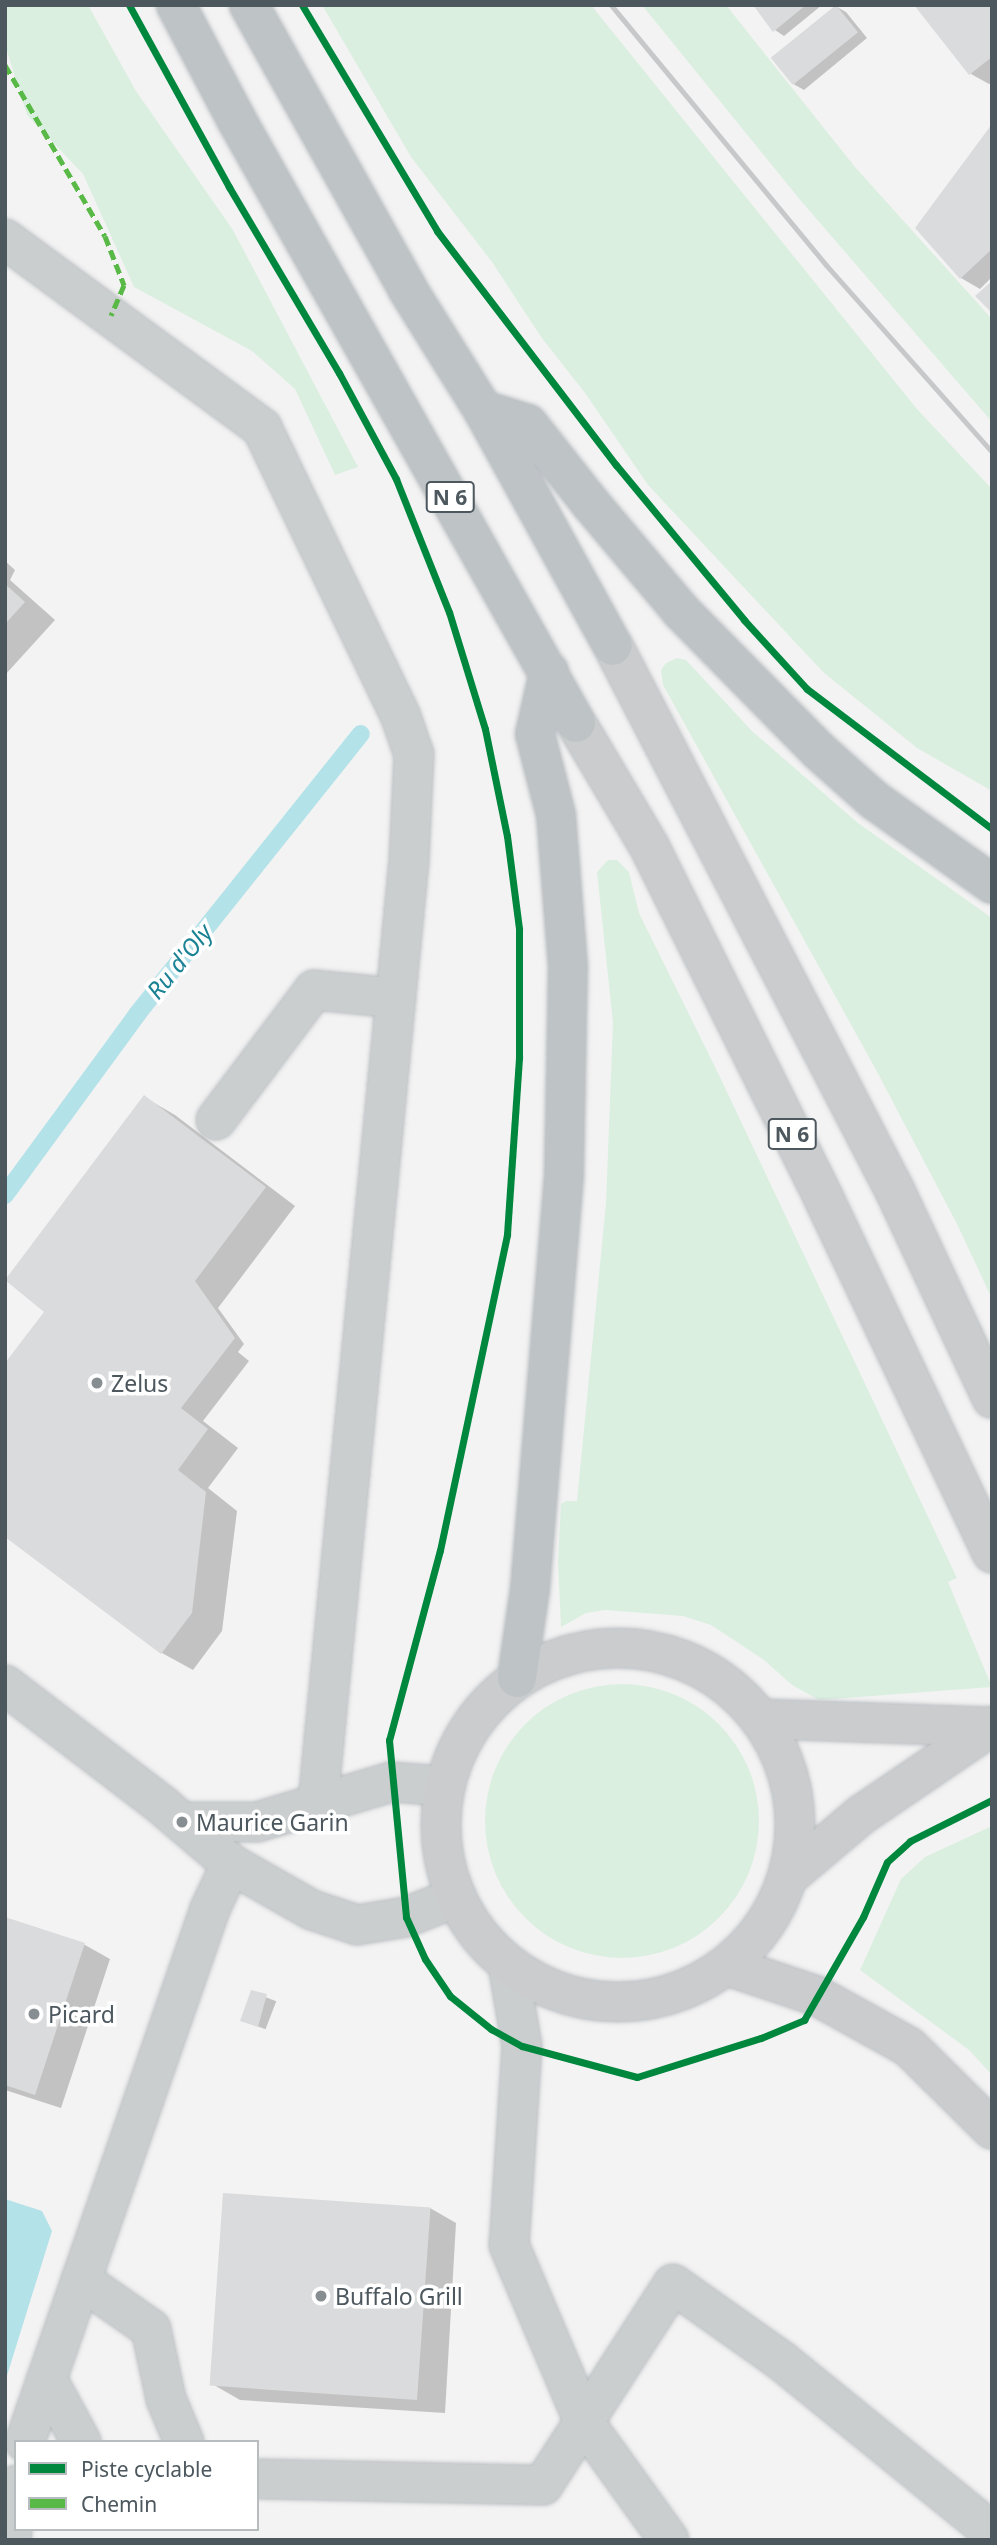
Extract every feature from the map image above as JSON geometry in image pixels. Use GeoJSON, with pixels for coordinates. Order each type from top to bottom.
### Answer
{"type":"FeatureCollection","features":[{"type":"Feature","properties":{"kind":"highway","name":"N 6"},"geometry":{"type":"LineString","coordinates":[[176,5],[236,119],[576,723]]}},
{"type":"Feature","properties":{"kind":"highway"},"geometry":{"type":"LineString","coordinates":[[249,5],[408,290],[483,410],[613,646]]}},
{"type":"Feature","properties":{"kind":"highway"},"geometry":{"type":"LineString","coordinates":[[483,410],[528,424],[681,611],[819,751],[874,800],[992,884]]}},
{"type":"Feature","properties":{"kind":"highway"},"geometry":{"type":"LineString","coordinates":[[517,1678],[530,1589],[564,1173],[568,967],[556,815],[535,734],[549,672]]}},
{"type":"Feature","properties":{"kind":"main road"},"geometry":{"type":"LineString","coordinates":[[613,646],[895,1191],[992,1398]]}},
{"type":"Feature","properties":{"kind":"main road","name":"N 6"},"geometry":{"type":"LineString","coordinates":[[576,723],[649,846],[824,1199],[992,1553]]}},
{"type":"Feature","properties":{"kind":"main road"},"geometry":{"type":"LineString","coordinates":[[621,1647],[675,1655],[723,1681],[762,1719],[788,1766],[794,1794],[796,1847],[790,1875],[766,1925],[728,1966],[687,1989],[641,2001],[594,2002],[549,1989],[508,1965],[478,1935],[455,1898],[444,1861],[440,1824],[444,1786],[460,1744],[485,1708],[517,1678],[567,1654],[621,1647]]}},
{"type":"Feature","properties":{"kind":"main road"},"geometry":{"type":"LineString","coordinates":[[762,1719],[990,1726]]}},
{"type":"Feature","properties":{"kind":"main road"},"geometry":{"type":"LineString","coordinates":[[790,1875],[861,1815],[990,1726]]}},
{"type":"Feature","properties":{"kind":"main road"},"geometry":{"type":"LineString","coordinates":[[728,1966],[817,1996],[909,2047],[992,2129]]}},
{"type":"Feature","properties":{"kind":"street"},"geometry":{"type":"LineString","coordinates":[[5,239],[262,428],[275,450],[401,717],[414,754],[414,802],[397,998],[318,1803]]}},
{"type":"Feature","properties":{"kind":"street"},"geometry":{"type":"LineString","coordinates":[[216,1120],[314,990],[397,998]]}},
{"type":"Feature","properties":{"kind":"street"},"geometry":{"type":"LineString","coordinates":[[5,1685],[182,1822],[231,1864],[312,1910],[357,1925],[406,1917],[455,1898]]}},
{"type":"Feature","properties":{"kind":"street"},"geometry":{"type":"LineString","coordinates":[[182,1822],[257,1822],[391,1782],[444,1786]]}},
{"type":"Feature","properties":{"kind":"street"},"geometry":{"type":"LineString","coordinates":[[26,2440],[210,1909],[231,1864]]}},
{"type":"Feature","properties":{"kind":"street"},"geometry":{"type":"LineString","coordinates":[[508,1965],[522,2046],[509,2245],[584,2423],[669,2540]]}},
{"type":"Feature","properties":{"kind":"street"},"geometry":{"type":"LineString","coordinates":[[81,2280],[151,2329],[166,2399],[183,2440]]}},
{"type":"Feature","properties":{"kind":"street"},"geometry":{"type":"LineString","coordinates":[[259,2479],[542,2485],[673,2284],[783,2362],[992,2532]]}},
{"type":"Feature","properties":{"kind":"street"},"geometry":{"type":"LineString","coordinates":[[47,2379],[80,2440]]}},
{"type":"Feature","properties":{"kind":"street"},"geometry":{"type":"LineString","coordinates":[[11,2540],[14,2507]]}},
{"type":"Feature","properties":{"kind":"green space"},"geometry":{"type":"Polygon","coordinates":[[[5,5],[88,5],[136,91],[233,230],[358,467],[335,475],[295,389],[252,351],[134,287],[83,174],[27,115],[5,45],[5,5]]]}},
{"type":"Feature","properties":{"kind":"green space"},"geometry":{"type":"Polygon","coordinates":[[[322,5],[591,5],[917,409],[992,489],[992,791],[917,748],[823,672],[648,485],[585,393],[541,337],[492,262],[411,157],[322,5]]]}},
{"type":"Feature","properties":{"kind":"green space"},"geometry":{"type":"Polygon","coordinates":[[[642,5],[726,5],[855,167],[992,319],[992,422],[801,201],[642,5]]]}},
{"type":"Feature","properties":{"kind":"green space"},"geometry":{"type":"Polygon","coordinates":[[[677,658],[686,660],[752,731],[858,823],[992,918],[992,1299],[958,1226],[875,1068],[663,685],[661,670],[666,663],[677,658]]]}},
{"type":"Feature","properties":{"kind":"green space"},"geometry":{"type":"Polygon","coordinates":[[[608,860],[617,860],[629,872],[639,913],[718,1073],[957,1578],[948,1582],[992,1687],[819,1700],[792,1685],[764,1660],[711,1625],[683,1616],[605,1610],[586,1613],[561,1627],[558,1563],[561,1504],[577,1501],[606,1203],[613,1023],[597,872],[608,860]]]}},
{"type":"Feature","properties":{"kind":"green space"},"geometry":{"type":"Polygon","coordinates":[[[622,1684],[662,1690],[698,1707],[719,1724],[736,1745],[753,1781],[759,1821],[753,1861],[736,1897],[719,1918],[698,1935],[662,1952],[622,1958],[582,1952],[546,1935],[525,1918],[508,1897],[491,1861],[485,1821],[491,1781],[508,1745],[525,1724],[546,1707],[582,1690],[622,1684]]]}},
{"type":"Feature","properties":{"kind":"green space"},"geometry":{"type":"Polygon","coordinates":[[[992,1826],[992,2075],[969,2050],[860,1970],[901,1879],[925,1857],[992,1826]]]}},
{"type":"Feature","properties":{"kind":"water"},"geometry":{"type":"Polygon","coordinates":[[[5,2199],[42,2211],[52,2231],[5,2382],[5,2199]]]}},
{"type":"Feature","properties":{"kind":"building"},"geometry":{"type":"Polygon","coordinates":[[[753,5],[806,5],[773,32],[753,5]]]}},
{"type":"Feature","properties":{"kind":"building"},"geometry":{"type":"Polygon","coordinates":[[[836,5],[858,32],[793,85],[771,58],[836,5]]]}},
{"type":"Feature","properties":{"kind":"building"},"geometry":{"type":"Polygon","coordinates":[[[914,5],[992,5],[992,57],[969,75],[914,5]]]}},
{"type":"Feature","properties":{"kind":"building"},"geometry":{"type":"Polygon","coordinates":[[[992,124],[992,249],[960,279],[915,228],[992,124]]]}},
{"type":"Feature","properties":{"kind":"building"},"geometry":{"type":"Polygon","coordinates":[[[992,281],[992,313],[975,296],[992,281]]]}},
{"type":"Feature","properties":{"kind":"building"},"geometry":{"type":"Polygon","coordinates":[[[5,584],[25,602],[5,624],[5,584]]]}},
{"type":"Feature","properties":{"kind":"building","name":"Zelus"},"geometry":{"type":"Polygon","coordinates":[[[144,1095],[266,1187],[195,1281],[235,1338],[181,1408],[208,1429],[178,1470],[206,1492],[192,1613],[161,1654],[5,1537],[5,1363],[44,1312],[5,1280],[144,1095]]]}},
{"type":"Feature","properties":{"kind":"building","name":"Picard"},"geometry":{"type":"Polygon","coordinates":[[[5,1917],[85,1943],[35,2095],[5,2085],[5,1917]]]}},
{"type":"Feature","properties":{"kind":"building"},"geometry":{"type":"Polygon","coordinates":[[[251,1990],[267,1994],[258,2027],[240,2021],[251,1990]]]}},
{"type":"Feature","properties":{"kind":"building","name":"Buffalo Grill"},"geometry":{"type":"Polygon","coordinates":[[[223,2193],[430,2208],[417,2400],[210,2386],[223,2193]]]}},
{"type":"Feature","properties":{"kind":"waterway","name":"Ru d'Oly"},"geometry":{"type":"LineString","coordinates":[[5,1195],[138,1013],[361,734]]}},
{"type":"Feature","properties":{"kind":"railway"},"geometry":{"type":"LineString","coordinates":[[611,5],[826,265],[992,452]]}},
{"type":"Feature","properties":{"kind":"marked path"},"geometry":{"type":"LineString","coordinates":[[5,65],[105,236],[124,285],[111,315]]}},
{"type":"Feature","properties":{"kind":"cycle path"},"geometry":{"type":"LineString","coordinates":[[129,5],[229,187],[339,373],[396,479],[449,612],[485,729],[507,836],[519,929],[519,1058],[507,1235],[440,1550],[389,1740],[406,1917],[425,1959],[450,1996],[491,2029],[522,2046],[637,2077],[761,2038],[804,2020],[863,1917],[887,1862],[910,1841],[992,1800]]}},
{"type":"Feature","properties":{"kind":"cycle path"},"geometry":{"type":"LineString","coordinates":[[302,5],[437,231],[616,465],[744,620],[807,689],[992,829]]}},
{"type":"Feature","properties":{"kind":"place","name":"Zelus"},"geometry":{"type":"Point","coordinates":[97,1383]}},
{"type":"Feature","properties":{"kind":"place","name":"Maurice Garin"},"geometry":{"type":"Point","coordinates":[182,1822]}},
{"type":"Feature","properties":{"kind":"place","name":"Picard"},"geometry":{"type":"Point","coordinates":[34,2014]}},
{"type":"Feature","properties":{"kind":"place","name":"Buffalo Grill"},"geometry":{"type":"Point","coordinates":[321,2296]}}]}
